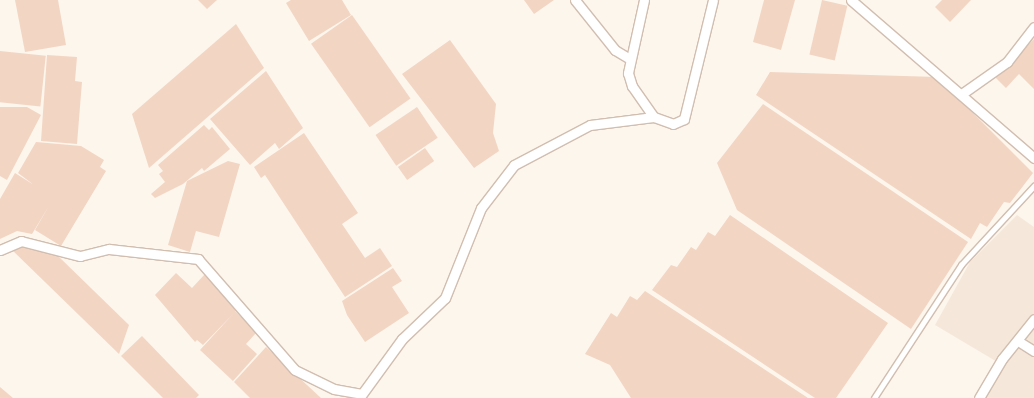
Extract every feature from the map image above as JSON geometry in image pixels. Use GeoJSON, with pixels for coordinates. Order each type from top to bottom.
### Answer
{"type":"FeatureCollection","features":[{"type":"Feature","properties":{"kind":"street"},"geometry":{"type":"LineString","coordinates":[[644,0],[630,59],[630,82],[654,117]]}},
{"type":"Feature","properties":{"kind":"street"},"geometry":{"type":"LineString","coordinates":[[0,250],[21,241],[80,256],[109,249],[198,259],[295,370],[334,389],[362,394],[402,339],[445,298],[481,208],[514,165],[590,125],[654,117],[673,124],[684,119],[713,0]]}},
{"type":"Feature","properties":{"kind":"street"},"geometry":{"type":"LineString","coordinates":[[851,0],[963,93],[1034,158]]}},
{"type":"Feature","properties":{"kind":"street"},"geometry":{"type":"LineString","coordinates":[[576,1],[615,50],[630,59]]}},
{"type":"Feature","properties":{"kind":"street"},"geometry":{"type":"LineString","coordinates":[[963,93],[1007,62],[1034,27]]}},
{"type":"Feature","properties":{"kind":"street"},"geometry":{"type":"LineString","coordinates":[[979,398],[1002,360],[1034,319]]}},
{"type":"Feature","properties":{"kind":"street"},"geometry":{"type":"LineString","coordinates":[[1018,341],[1034,351]]}},
{"type":"Feature","properties":{"kind":"lane"},"geometry":{"type":"LineString","coordinates":[[874,398],[961,265],[1034,186]]}},
{"type":"Feature","properties":{"kind":"shaded area"},"geometry":{"type":"Polygon","coordinates":[[[1017,215],[1034,227],[1034,398],[979,398],[1004,366],[935,325],[970,262],[1017,215]]]}},
{"type":"Feature","properties":{"kind":"building"},"geometry":{"type":"Polygon","coordinates":[[[15,0],[58,0],[66,45],[25,52],[15,0]]]}},
{"type":"Feature","properties":{"kind":"building"},"geometry":{"type":"Polygon","coordinates":[[[198,0],[217,0],[207,9],[198,0]]]}},
{"type":"Feature","properties":{"kind":"building"},"geometry":{"type":"Polygon","coordinates":[[[291,0],[342,0],[351,15],[309,41],[286,3],[291,0]]]}},
{"type":"Feature","properties":{"kind":"building"},"geometry":{"type":"Polygon","coordinates":[[[524,0],[554,0],[534,14],[524,0]]]}},
{"type":"Feature","properties":{"kind":"building"},"geometry":{"type":"Polygon","coordinates":[[[764,0],[795,0],[781,50],[753,42],[764,0]]]}},
{"type":"Feature","properties":{"kind":"building"},"geometry":{"type":"Polygon","coordinates":[[[822,0],[847,6],[835,60],[809,55],[822,0]]]}},
{"type":"Feature","properties":{"kind":"building"},"geometry":{"type":"Polygon","coordinates":[[[942,0],[971,0],[950,22],[935,7],[942,0]]]}},
{"type":"Feature","properties":{"kind":"building"},"geometry":{"type":"Polygon","coordinates":[[[352,15],[411,99],[370,127],[311,44],[352,15]]]}},
{"type":"Feature","properties":{"kind":"building"},"geometry":{"type":"Polygon","coordinates":[[[236,24],[264,68],[149,168],[132,114],[236,24]]]}},
{"type":"Feature","properties":{"kind":"building"},"geometry":{"type":"Polygon","coordinates":[[[1034,39],[1034,89],[1019,74],[1006,88],[995,77],[1034,39]]]}},
{"type":"Feature","properties":{"kind":"building"},"geometry":{"type":"Polygon","coordinates":[[[450,40],[496,104],[493,133],[499,151],[474,168],[402,74],[450,40]]]}},
{"type":"Feature","properties":{"kind":"building"},"geometry":{"type":"Polygon","coordinates":[[[0,51],[46,56],[40,107],[0,102],[0,51]]]}},
{"type":"Feature","properties":{"kind":"building"},"geometry":{"type":"Polygon","coordinates":[[[47,55],[77,57],[75,81],[82,82],[77,144],[41,141],[47,55]]]}},
{"type":"Feature","properties":{"kind":"building"},"geometry":{"type":"Polygon","coordinates":[[[266,71],[303,128],[279,149],[275,143],[250,165],[210,119],[266,71]]]}},
{"type":"Feature","properties":{"kind":"building"},"geometry":{"type":"Polygon","coordinates":[[[770,72],[937,77],[1033,173],[1010,203],[1004,202],[987,227],[980,223],[971,239],[756,95],[770,72]]]}},
{"type":"Feature","properties":{"kind":"building"},"geometry":{"type":"Polygon","coordinates":[[[763,104],[968,242],[911,329],[737,210],[717,163],[763,104]]]}},
{"type":"Feature","properties":{"kind":"building"},"geometry":{"type":"Polygon","coordinates":[[[0,107],[27,107],[41,115],[7,180],[0,176],[0,107]]]}},
{"type":"Feature","properties":{"kind":"building"},"geometry":{"type":"Polygon","coordinates":[[[417,107],[438,138],[396,166],[376,135],[417,107]]]}},
{"type":"Feature","properties":{"kind":"building"},"geometry":{"type":"Polygon","coordinates":[[[204,125],[209,130],[212,127],[230,149],[204,171],[202,168],[183,184],[155,198],[151,194],[165,182],[159,174],[163,171],[158,165],[204,125]]]}},
{"type":"Feature","properties":{"kind":"building"},"geometry":{"type":"Polygon","coordinates":[[[304,133],[358,213],[342,224],[365,258],[380,248],[392,266],[345,297],[265,175],[261,178],[254,167],[304,133]]]}},
{"type":"Feature","properties":{"kind":"building"},"geometry":{"type":"Polygon","coordinates":[[[36,142],[81,146],[104,160],[100,167],[106,171],[61,246],[35,230],[50,204],[32,234],[17,231],[0,239],[0,199],[15,173],[34,185],[18,173],[36,142]]]}},
{"type":"Feature","properties":{"kind":"building"},"geometry":{"type":"Polygon","coordinates":[[[425,148],[434,161],[407,180],[398,167],[425,148]]]}},
{"type":"Feature","properties":{"kind":"building"},"geometry":{"type":"Polygon","coordinates":[[[228,161],[240,164],[219,237],[196,231],[190,252],[168,245],[187,181],[228,161]]]}},
{"type":"Feature","properties":{"kind":"building"},"geometry":{"type":"Polygon","coordinates":[[[730,215],[888,323],[836,398],[815,398],[652,290],[671,265],[677,267],[691,247],[696,250],[708,232],[715,236],[730,215]]]}},
{"type":"Feature","properties":{"kind":"building"},"geometry":{"type":"Polygon","coordinates":[[[22,245],[56,254],[129,325],[119,354],[10,248],[22,245]]]}},
{"type":"Feature","properties":{"kind":"building"},"geometry":{"type":"Polygon","coordinates":[[[393,268],[402,281],[392,287],[409,313],[365,342],[347,315],[342,301],[393,268]]]}},
{"type":"Feature","properties":{"kind":"building"},"geometry":{"type":"Polygon","coordinates":[[[176,273],[192,288],[205,274],[237,309],[235,311],[257,332],[246,344],[257,354],[233,381],[200,350],[233,314],[203,345],[197,340],[195,342],[155,295],[176,273]]]}},
{"type":"Feature","properties":{"kind":"building"},"geometry":{"type":"Polygon","coordinates":[[[645,291],[808,398],[631,398],[610,365],[585,354],[611,313],[617,317],[630,296],[637,300],[645,291]]]}},
{"type":"Feature","properties":{"kind":"building"},"geometry":{"type":"Polygon","coordinates":[[[142,336],[199,395],[196,398],[163,398],[121,356],[142,336]]]}},
{"type":"Feature","properties":{"kind":"building"},"geometry":{"type":"Polygon","coordinates":[[[266,347],[321,398],[250,398],[234,382],[266,347]]]}},
{"type":"Feature","properties":{"kind":"building"},"geometry":{"type":"Polygon","coordinates":[[[0,387],[13,398],[0,398],[0,387]]]}}]}
